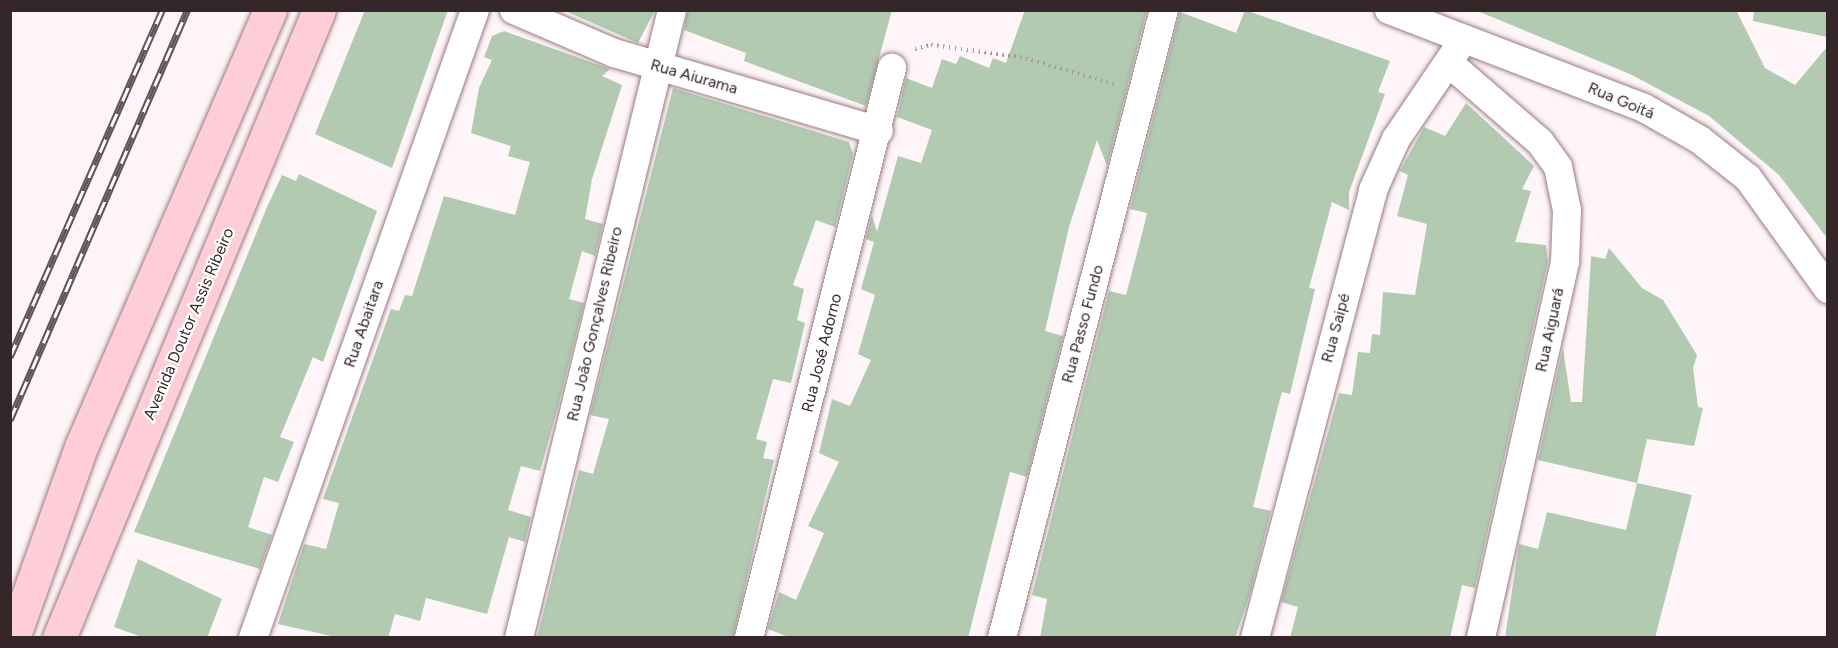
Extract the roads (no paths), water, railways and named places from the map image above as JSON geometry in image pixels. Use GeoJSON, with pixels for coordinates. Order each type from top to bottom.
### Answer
{"type":"FeatureCollection","features":[{"type":"Feature","properties":{"kind":"main road"},"geometry":{"type":"LineString","coordinates":[[13,638],[81,447],[270,10]]}},
{"type":"Feature","properties":{"kind":"main road","name":"Avenida Doutor Assis Ribeiro"},"geometry":{"type":"LineString","coordinates":[[59,638],[320,10]]}},
{"type":"Feature","properties":{"kind":"street","name":"Rua Abaitara"},"geometry":{"type":"LineString","coordinates":[[253,638],[475,10]]}},
{"type":"Feature","properties":{"kind":"street","name":"Rua Aiurama"},"geometry":{"type":"LineString","coordinates":[[514,10],[656,66],[879,131]]}},
{"type":"Feature","properties":{"kind":"street","name":"Rua João Gonçalves Ribeiro"},"geometry":{"type":"LineString","coordinates":[[519,638],[656,66],[672,10]]}},
{"type":"Feature","properties":{"kind":"street","name":"Rua Passo Fundo"},"geometry":{"type":"LineString","coordinates":[[1002,638],[1164,10]]}},
{"type":"Feature","properties":{"kind":"street","name":"Rua Goitá"},"geometry":{"type":"LineString","coordinates":[[1389,10],[1438,18],[1464,39],[1644,108],[1700,140],[1748,178],[1827,289]]}},
{"type":"Feature","properties":{"kind":"street","name":"Rua Saipé"},"geometry":{"type":"LineString","coordinates":[[1255,638],[1373,190],[1396,139],[1450,64],[1464,39]]}},
{"type":"Feature","properties":{"kind":"street","name":"Rua Aiguará"},"geometry":{"type":"LineString","coordinates":[[1450,64],[1540,142],[1558,167],[1567,210],[1564,262],[1481,638]]}},
{"type":"Feature","properties":{"kind":"street","name":"Rua José Adorno"},"geometry":{"type":"LineString","coordinates":[[749,638],[879,131],[892,68]]}},
{"type":"Feature","properties":{"kind":"railway"},"geometry":{"type":"LineString","coordinates":[[10,357],[162,10]]}},
{"type":"Feature","properties":{"kind":"railway"},"geometry":{"type":"LineString","coordinates":[[10,420],[187,10]]}}]}
